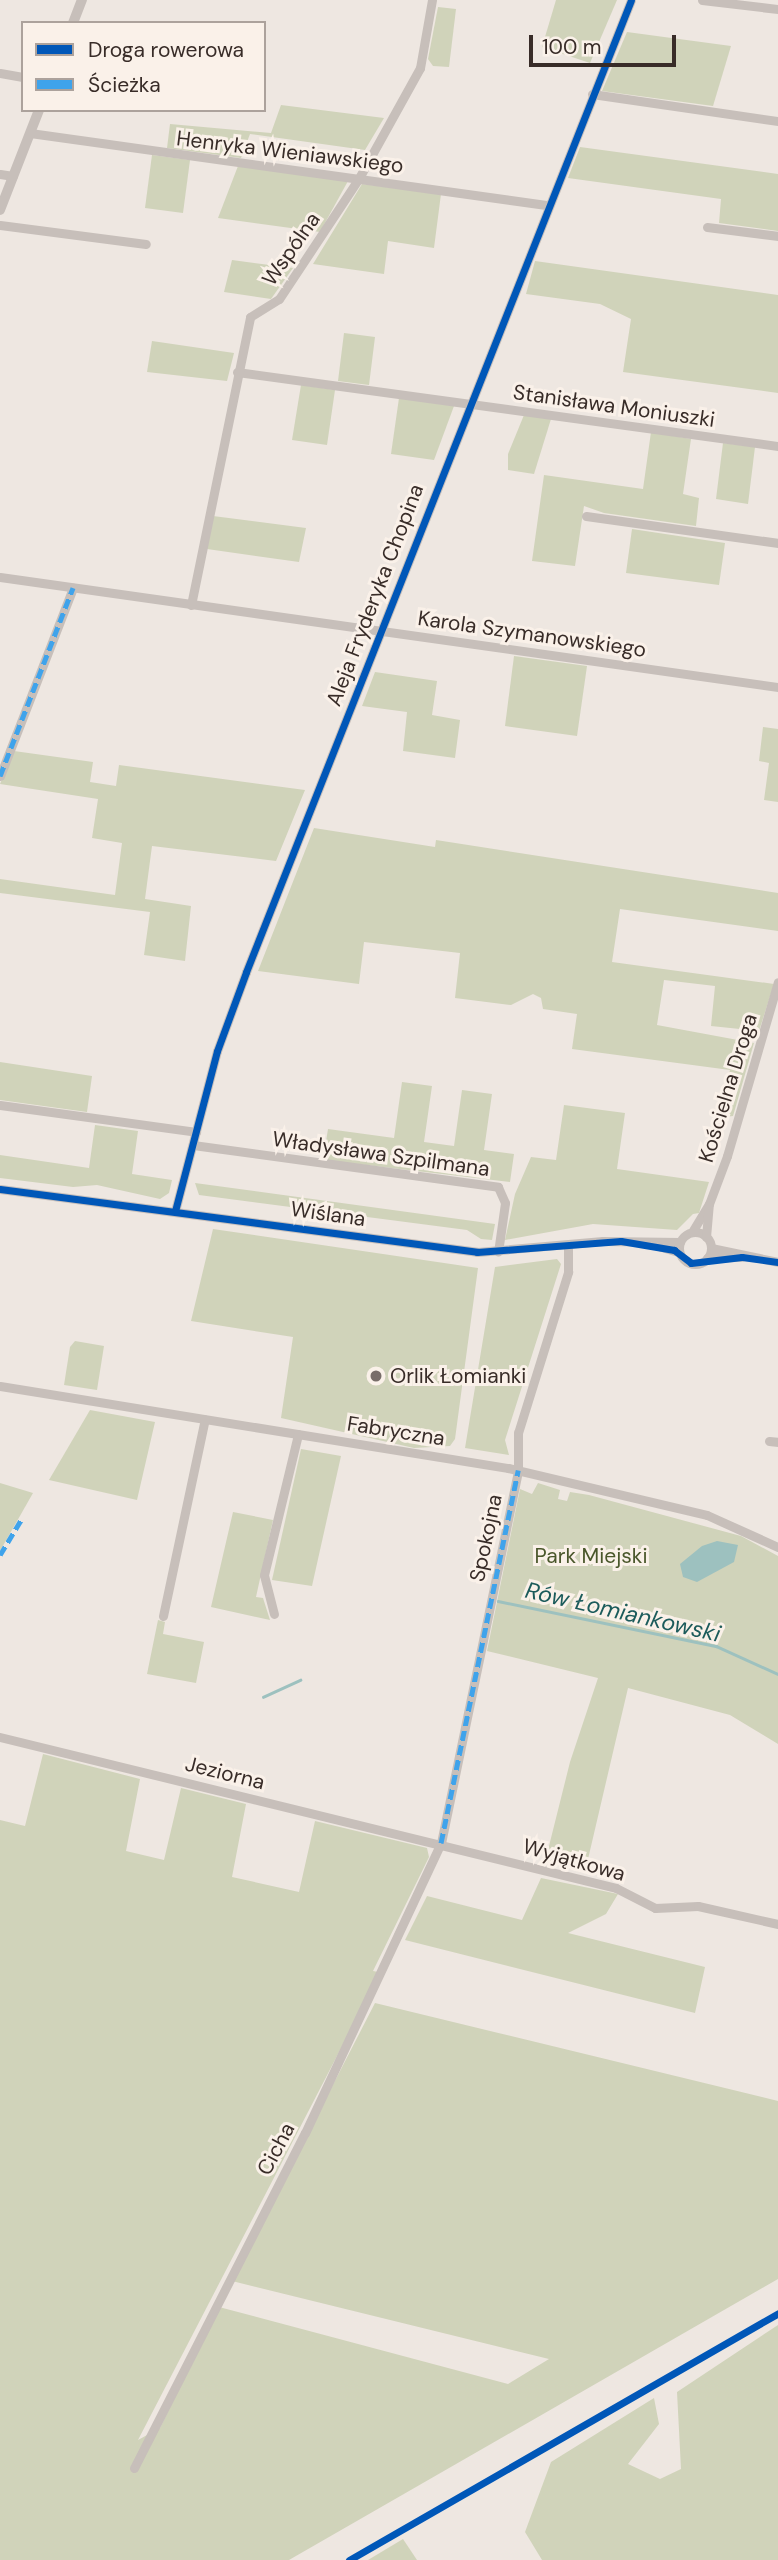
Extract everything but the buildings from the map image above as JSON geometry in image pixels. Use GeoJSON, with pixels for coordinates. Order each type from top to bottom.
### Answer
{"type":"FeatureCollection","features":[{"type":"Feature","properties":{"kind":"street"},"geometry":{"type":"LineString","coordinates":[[74,21],[82,0]]}},
{"type":"Feature","properties":{"kind":"street","name":"Wspólna"},"geometry":{"type":"LineString","coordinates":[[191,605],[250,317],[279,299],[359,178],[420,68],[432,0]]}},
{"type":"Feature","properties":{"kind":"street","name":"Aleja Fryderyka Chopina"},"geometry":{"type":"LineString","coordinates":[[175,1211],[229,1017],[546,205],[631,0]]}},
{"type":"Feature","properties":{"kind":"street"},"geometry":{"type":"LineString","coordinates":[[702,0],[778,9]]}},
{"type":"Feature","properties":{"kind":"street"},"geometry":{"type":"LineString","coordinates":[[0,73],[21,77]]}},
{"type":"Feature","properties":{"kind":"street"},"geometry":{"type":"LineString","coordinates":[[592,94],[778,121]]}},
{"type":"Feature","properties":{"kind":"street"},"geometry":{"type":"LineString","coordinates":[[0,210],[38,112]]}},
{"type":"Feature","properties":{"kind":"street","name":"Henryka Wieniawskiego"},"geometry":{"type":"LineString","coordinates":[[30,133],[546,205]]}},
{"type":"Feature","properties":{"kind":"street"},"geometry":{"type":"LineString","coordinates":[[0,174],[13,176]]}},
{"type":"Feature","properties":{"kind":"street"},"geometry":{"type":"LineString","coordinates":[[0,225],[146,244]]}},
{"type":"Feature","properties":{"kind":"street"},"geometry":{"type":"LineString","coordinates":[[707,227],[778,236]]}},
{"type":"Feature","properties":{"kind":"street","name":"Stanisława Moniuszki"},"geometry":{"type":"LineString","coordinates":[[237,372],[778,446]]}},
{"type":"Feature","properties":{"kind":"street"},"geometry":{"type":"LineString","coordinates":[[586,516],[778,543]]}},
{"type":"Feature","properties":{"kind":"street","name":"Karola Szymanowskiego"},"geometry":{"type":"LineString","coordinates":[[0,577],[778,687]]}},
{"type":"Feature","properties":{"kind":"street"},"geometry":{"type":"LineString","coordinates":[[0,776],[73,588]]}},
{"type":"Feature","properties":{"kind":"street","name":"Kościelna Droga"},"geometry":{"type":"LineString","coordinates":[[706,1237],[709,1204],[777,986]]}},
{"type":"Feature","properties":{"kind":"street"},"geometry":{"type":"LineString","coordinates":[[0,1105],[196,1132]]}},
{"type":"Feature","properties":{"kind":"street","name":"Władysława Szpilmana"},"geometry":{"type":"LineString","coordinates":[[193,1145],[498,1187],[505,1203],[498,1252]]}},
{"type":"Feature","properties":{"kind":"street","name":"Wiślana"},"geometry":{"type":"LineString","coordinates":[[0,1189],[498,1252],[603,1241],[652,1244],[680,1242]]}},
{"type":"Feature","properties":{"kind":"street","name":"Kościelna Droga"},"geometry":{"type":"LineString","coordinates":[[692,1232],[709,1204]]}},
{"type":"Feature","properties":{"kind":"street"},"geometry":{"type":"LineString","coordinates":[[707,1258],[711,1248],[706,1237],[692,1232],[680,1242],[679,1252],[691,1264],[707,1258],[742,1257]]}},
{"type":"Feature","properties":{"kind":"street","name":"Wiślana"},"geometry":{"type":"LineString","coordinates":[[652,1244],[679,1252]]}},
{"type":"Feature","properties":{"kind":"street","name":"Spokojna"},"geometry":{"type":"LineString","coordinates":[[441,1843],[518,1470],[518,1433],[568,1272],[568,1245]]}},
{"type":"Feature","properties":{"kind":"street"},"geometry":{"type":"LineString","coordinates":[[711,1248],[742,1257],[778,1262]]}},
{"type":"Feature","properties":{"kind":"street","name":"Fabryczna"},"geometry":{"type":"LineString","coordinates":[[0,1386],[518,1470],[707,1515],[778,1547]]}},
{"type":"Feature","properties":{"kind":"street"},"geometry":{"type":"LineString","coordinates":[[163,1616],[205,1419]]}},
{"type":"Feature","properties":{"kind":"street"},"geometry":{"type":"LineString","coordinates":[[274,1614],[264,1575],[298,1433]]}},
{"type":"Feature","properties":{"kind":"street","name":"Jeziorna"},"geometry":{"type":"LineString","coordinates":[[0,1737],[441,1843]]}},
{"type":"Feature","properties":{"kind":"street","name":"Wyjątkowa"},"geometry":{"type":"LineString","coordinates":[[441,1843],[616,1888],[654,1908],[698,1906],[778,1924]]}},
{"type":"Feature","properties":{"kind":"street","name":"Cicha"},"geometry":{"type":"LineString","coordinates":[[134,2468],[305,2133],[441,1843]]}},
{"type":"Feature","properties":{"kind":"green space"},"geometry":{"type":"Polygon","coordinates":[[[556,0],[617,0],[590,63],[542,47],[556,0]]]}},
{"type":"Feature","properties":{"kind":"green space"},"geometry":{"type":"Polygon","coordinates":[[[438,7],[456,9],[449,67],[433,66],[428,59],[438,7]]]}},
{"type":"Feature","properties":{"kind":"green space"},"geometry":{"type":"Polygon","coordinates":[[[627,32],[731,46],[713,106],[602,91],[627,32]]]}},
{"type":"Feature","properties":{"kind":"green space"},"geometry":{"type":"Polygon","coordinates":[[[281,105],[384,118],[365,150],[250,134],[241,158],[167,148],[170,124],[271,133],[281,105]]]}},
{"type":"Feature","properties":{"kind":"green space"},"geometry":{"type":"Polygon","coordinates":[[[580,147],[778,174],[778,231],[719,223],[721,199],[568,178],[580,147]]]}},
{"type":"Feature","properties":{"kind":"green space"},"geometry":{"type":"Polygon","coordinates":[[[152,155],[190,160],[183,213],[145,208],[152,155]]]}},
{"type":"Feature","properties":{"kind":"green space"},"geometry":{"type":"Polygon","coordinates":[[[238,166],[348,181],[320,232],[218,218],[238,166]]]}},
{"type":"Feature","properties":{"kind":"green space"},"geometry":{"type":"Polygon","coordinates":[[[362,184],[441,194],[434,248],[388,241],[384,274],[313,264],[362,184]]]}},
{"type":"Feature","properties":{"kind":"green space"},"geometry":{"type":"Polygon","coordinates":[[[232,260],[293,268],[271,299],[224,292],[232,260]]]}},
{"type":"Feature","properties":{"kind":"green space"},"geometry":{"type":"Polygon","coordinates":[[[535,261],[778,295],[778,393],[623,372],[631,319],[600,304],[526,294],[535,261]]]}},
{"type":"Feature","properties":{"kind":"green space"},"geometry":{"type":"Polygon","coordinates":[[[344,333],[375,337],[369,385],[338,381],[344,333]]]}},
{"type":"Feature","properties":{"kind":"green space"},"geometry":{"type":"Polygon","coordinates":[[[152,341],[234,353],[227,381],[147,372],[152,341]]]}},
{"type":"Feature","properties":{"kind":"green space"},"geometry":{"type":"Polygon","coordinates":[[[301,385],[335,390],[327,445],[292,440],[301,385]]]}},
{"type":"Feature","properties":{"kind":"green space"},"geometry":{"type":"Polygon","coordinates":[[[399,398],[454,406],[434,460],[391,454],[399,398]]]}},
{"type":"Feature","properties":{"kind":"green space"},"geometry":{"type":"Polygon","coordinates":[[[524,415],[551,419],[534,474],[508,470],[508,454],[524,415]]]}},
{"type":"Feature","properties":{"kind":"green space"},"geometry":{"type":"Polygon","coordinates":[[[651,432],[691,439],[683,494],[699,498],[696,526],[604,513],[584,506],[575,566],[532,561],[544,475],[643,489],[651,432]]]}},
{"type":"Feature","properties":{"kind":"green space"},"geometry":{"type":"Polygon","coordinates":[[[723,443],[755,447],[748,504],[716,499],[723,443]]]}},
{"type":"Feature","properties":{"kind":"green space"},"geometry":{"type":"Polygon","coordinates":[[[213,516],[306,528],[299,562],[207,549],[213,516]]]}},
{"type":"Feature","properties":{"kind":"green space"},"geometry":{"type":"Polygon","coordinates":[[[632,529],[725,543],[719,585],[626,573],[632,529]]]}},
{"type":"Feature","properties":{"kind":"green space"},"geometry":{"type":"Polygon","coordinates":[[[514,656],[587,666],[577,736],[505,726],[514,656]]]}},
{"type":"Feature","properties":{"kind":"green space"},"geometry":{"type":"Polygon","coordinates":[[[375,672],[437,681],[432,715],[460,720],[455,758],[403,751],[407,712],[362,706],[375,672]]]}},
{"type":"Feature","properties":{"kind":"green space"},"geometry":{"type":"Polygon","coordinates":[[[763,727],[778,729],[778,802],[764,800],[769,763],[759,761],[763,727]]]}},
{"type":"Feature","properties":{"kind":"green space"},"geometry":{"type":"Polygon","coordinates":[[[14,751],[93,762],[90,782],[116,786],[119,765],[305,790],[276,861],[152,846],[145,899],[191,906],[185,961],[144,955],[150,912],[0,893],[0,879],[115,895],[122,843],[92,838],[98,799],[0,784],[14,751]]]}},
{"type":"Feature","properties":{"kind":"green space"},"geometry":{"type":"Polygon","coordinates":[[[314,828],[435,847],[436,840],[778,893],[778,931],[620,909],[612,962],[774,984],[759,1031],[711,1026],[715,986],[664,980],[657,1025],[754,1043],[733,1116],[717,1118],[730,1070],[572,1049],[577,1014],[543,1009],[541,998],[533,994],[511,1005],[455,998],[460,953],[364,942],[359,984],[258,971],[314,828]]]}},
{"type":"Feature","properties":{"kind":"green space"},"geometry":{"type":"Polygon","coordinates":[[[0,1062],[92,1076],[87,1112],[0,1100],[0,1062]]]}},
{"type":"Feature","properties":{"kind":"green space"},"geometry":{"type":"Polygon","coordinates":[[[402,1082],[432,1086],[424,1142],[454,1146],[462,1090],[492,1094],[484,1150],[514,1154],[510,1182],[323,1160],[328,1129],[394,1138],[402,1082]]]}},
{"type":"Feature","properties":{"kind":"green space"},"geometry":{"type":"Polygon","coordinates":[[[564,1105],[625,1113],[617,1169],[709,1182],[699,1213],[693,1214],[677,1230],[593,1224],[505,1240],[515,1194],[531,1157],[556,1160],[564,1105]]]}},
{"type":"Feature","properties":{"kind":"green space"},"geometry":{"type":"Polygon","coordinates":[[[95,1125],[138,1131],[132,1174],[172,1180],[169,1193],[160,1199],[97,1185],[73,1187],[0,1178],[0,1155],[89,1168],[95,1125]]]}},
{"type":"Feature","properties":{"kind":"green space"},"geometry":{"type":"Polygon","coordinates":[[[195,1183],[495,1224],[492,1240],[481,1239],[467,1230],[199,1195],[195,1183]]]}},
{"type":"Feature","properties":{"kind":"green space","name":"Orlik Łomianki"},"geometry":{"type":"Polygon","coordinates":[[[213,1229],[478,1268],[455,1439],[450,1446],[414,1448],[281,1418],[293,1337],[191,1321],[213,1229]]]}},
{"type":"Feature","properties":{"kind":"green space"},"geometry":{"type":"Polygon","coordinates":[[[557,1259],[561,1264],[505,1440],[509,1455],[465,1448],[495,1267],[557,1259]]]}},
{"type":"Feature","properties":{"kind":"green space"},"geometry":{"type":"Polygon","coordinates":[[[75,1341],[104,1346],[97,1390],[64,1385],[70,1347],[75,1341]]]}},
{"type":"Feature","properties":{"kind":"green space"},"geometry":{"type":"Polygon","coordinates":[[[90,1410],[155,1422],[137,1500],[49,1480],[90,1410]]]}},
{"type":"Feature","properties":{"kind":"green space"},"geometry":{"type":"Polygon","coordinates":[[[301,1449],[341,1456],[312,1586],[272,1580],[301,1449]]]}},
{"type":"Feature","properties":{"kind":"green space"},"geometry":{"type":"Polygon","coordinates":[[[0,1483],[33,1493],[0,1551],[0,1483]]]}},
{"type":"Feature","properties":{"kind":"green space","name":"Park Miejski"},"geometry":{"type":"Polygon","coordinates":[[[538,1483],[560,1490],[558,1499],[567,1501],[570,1492],[589,1495],[741,1536],[778,1556],[778,1744],[730,1715],[628,1688],[585,1872],[545,1862],[570,1762],[598,1678],[487,1651],[520,1489],[532,1494],[538,1483]]]}},
{"type":"Feature","properties":{"kind":"green space"},"geometry":{"type":"Polygon","coordinates":[[[233,1512],[273,1520],[256,1597],[263,1598],[270,1620],[211,1607],[233,1512]]]}},
{"type":"Feature","properties":{"kind":"green space"},"geometry":{"type":"Polygon","coordinates":[[[158,1620],[165,1622],[163,1634],[204,1642],[196,1683],[147,1674],[158,1620]]]}},
{"type":"Feature","properties":{"kind":"green space"},"geometry":{"type":"Polygon","coordinates":[[[43,1754],[140,1779],[126,1851],[164,1860],[181,1788],[246,1804],[232,1877],[299,1892],[315,1821],[427,1848],[429,1857],[373,1971],[378,1972],[366,2000],[138,2440],[160,2428],[219,2307],[508,2384],[549,2359],[232,2281],[375,2003],[778,2101],[778,2279],[289,2560],[0,2560],[0,1820],[25,1826],[43,1754]]]}},
{"type":"Feature","properties":{"kind":"green space"},"geometry":{"type":"Polygon","coordinates":[[[541,1878],[618,1894],[606,1914],[568,1933],[705,1967],[695,2013],[405,1940],[427,1896],[522,1920],[541,1878]]]}},
{"type":"Feature","properties":{"kind":"green space"},"geometry":{"type":"Polygon","coordinates":[[[778,2325],[778,2560],[542,2560],[525,2532],[551,2462],[654,2398],[659,2424],[628,2464],[660,2479],[681,2469],[677,2392],[778,2325]]]}},
{"type":"Feature","properties":{"kind":"green space"},"geometry":{"type":"Polygon","coordinates":[[[403,2539],[417,2560],[368,2560],[403,2539]]]}},
{"type":"Feature","properties":{"kind":"water"},"geometry":{"type":"Polygon","coordinates":[[[717,1541],[738,1545],[734,1562],[697,1582],[683,1577],[680,1564],[702,1546],[717,1541]]]}},
{"type":"Feature","properties":{"kind":"waterway","name":"Rów Łomiankowski"},"geometry":{"type":"LineString","coordinates":[[498,1601],[716,1646],[778,1674]]}},
{"type":"Feature","properties":{"kind":"waterway","name":"Rów Łomiankowski"},"geometry":{"type":"LineString","coordinates":[[263,1697],[300,1680]]}},
{"type":"Feature","properties":{"kind":"marked path"},"geometry":{"type":"LineString","coordinates":[[0,776],[73,588]]}},
{"type":"Feature","properties":{"kind":"marked path"},"geometry":{"type":"LineString","coordinates":[[441,1843],[518,1470]]}},
{"type":"Feature","properties":{"kind":"marked path"},"geometry":{"type":"LineString","coordinates":[[0,1555],[21,1520]]}},
{"type":"Feature","properties":{"kind":"cycle path"},"geometry":{"type":"LineString","coordinates":[[175,1211],[217,1051],[246,972],[631,0]]}},
{"type":"Feature","properties":{"kind":"cycle path"},"geometry":{"type":"LineString","coordinates":[[0,1189],[477,1252],[621,1241],[674,1250],[691,1263],[742,1257],[778,1262]]}},
{"type":"Feature","properties":{"kind":"cycle path"},"geometry":{"type":"LineString","coordinates":[[349,2560],[778,2313]]}},
{"type":"Feature","properties":{"kind":"place","name":"Orlik Łomianki"},"geometry":{"type":"Point","coordinates":[376,1376]}}]}
